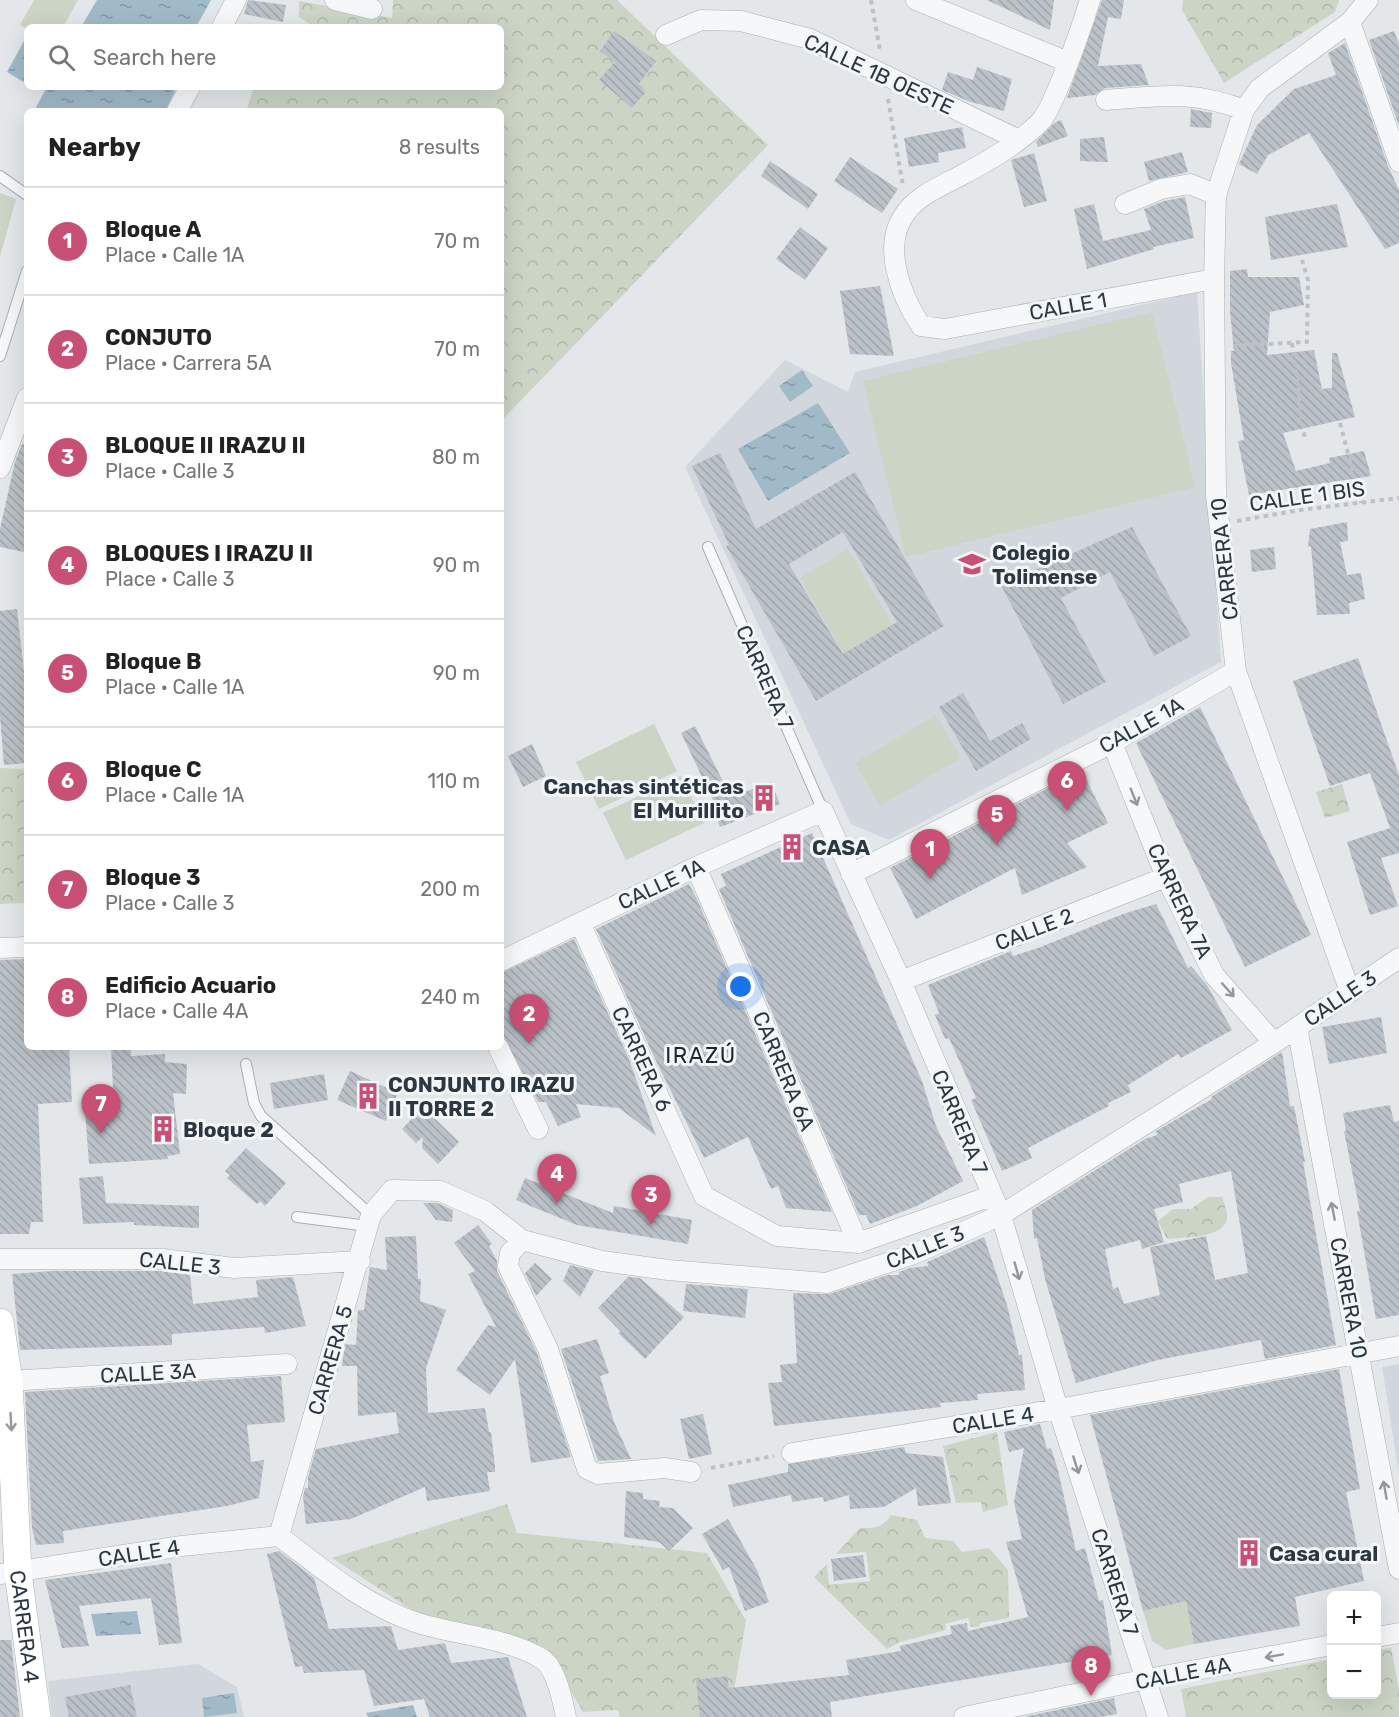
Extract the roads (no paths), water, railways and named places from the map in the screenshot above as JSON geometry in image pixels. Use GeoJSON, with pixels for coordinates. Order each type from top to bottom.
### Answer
{"type":"FeatureCollection","features":[{"type":"Feature","properties":{"kind":"street"},"geometry":{"type":"LineString","coordinates":[[224,24],[236,0]]}},
{"type":"Feature","properties":{"kind":"street"},"geometry":{"type":"LineString","coordinates":[[335,0],[372,9]]}},
{"type":"Feature","properties":{"kind":"street"},"geometry":{"type":"LineString","coordinates":[[916,0],[1068,62]]}},
{"type":"Feature","properties":{"kind":"street"},"geometry":{"type":"LineString","coordinates":[[1019,140],[1042,120],[1068,62],[1090,0]]}},
{"type":"Feature","properties":{"kind":"street"},"geometry":{"type":"LineString","coordinates":[[1106,100],[1176,94],[1215,99],[1244,110],[1260,88],[1350,22],[1368,0]]}},
{"type":"Feature","properties":{"kind":"street","name":"CALLE 1B OESTE"},"geometry":{"type":"LineString","coordinates":[[666,35],[701,20],[741,21],[810,39],[1019,140]]}},
{"type":"Feature","properties":{"kind":"street"},"geometry":{"type":"LineString","coordinates":[[1350,22],[1399,162]]}},
{"type":"Feature","properties":{"kind":"street"},"geometry":{"type":"LineString","coordinates":[[179,108],[188,90]]}},
{"type":"Feature","properties":{"kind":"street","name":"CARRERA 10"},"geometry":{"type":"LineString","coordinates":[[1244,110],[1216,195],[1214,347],[1218,524],[1236,670],[1350,992]]}},
{"type":"Feature","properties":{"kind":"street","name":"CALLE 1"},"geometry":{"type":"LineString","coordinates":[[1019,140],[990,160],[933,190],[907,211],[897,231],[895,266],[909,307],[921,326],[945,329],[1214,279]]}},
{"type":"Feature","properties":{"kind":"street"},"geometry":{"type":"LineString","coordinates":[[1125,204],[1161,189],[1190,184],[1216,195]]}},
{"type":"Feature","properties":{"kind":"street"},"geometry":{"type":"LineString","coordinates":[[0,468],[24,406]]}},
{"type":"Feature","properties":{"kind":"street","name":"CALLE 1A"},"geometry":{"type":"LineString","coordinates":[[851,874],[1112,742],[1236,670]]}},
{"type":"Feature","properties":{"kind":"street","name":"CARRERA 7A"},"geometry":{"type":"LineString","coordinates":[[1112,742],[1166,877],[1214,975],[1274,1043]]}},
{"type":"Feature","properties":{"kind":"street","name":"CALLE 1A"},"geometry":{"type":"LineString","coordinates":[[504,960],[696,867],[823,811]]}},
{"type":"Feature","properties":{"kind":"street","name":"CARRERA 7"},"geometry":{"type":"LineString","coordinates":[[823,811],[901,981],[1001,1215],[1058,1410],[1158,1717]]}},
{"type":"Feature","properties":{"kind":"street","name":"CARRERA 6A"},"geometry":{"type":"LineString","coordinates":[[696,867],[858,1243]]}},
{"type":"Feature","properties":{"kind":"street","name":"CALLE 2"},"geometry":{"type":"LineString","coordinates":[[901,981],[1166,877]]}},
{"type":"Feature","properties":{"kind":"street","name":"CARRERA 6"},"geometry":{"type":"LineString","coordinates":[[580,922],[704,1196]]}},
{"type":"Feature","properties":{"kind":"street"},"geometry":{"type":"LineString","coordinates":[[0,948],[24,947]]}},
{"type":"Feature","properties":{"kind":"street","name":"CALLE 3"},"geometry":{"type":"LineString","coordinates":[[392,1190],[440,1191],[485,1211],[522,1240],[602,1261],[668,1270],[826,1283],[914,1254],[1001,1215],[1274,1043],[1399,957]]}},
{"type":"Feature","properties":{"kind":"street","name":"CARRERA 10"},"geometry":{"type":"LineString","coordinates":[[1298,1027],[1399,1569]]}},
{"type":"Feature","properties":{"kind":"street"},"geometry":{"type":"LineString","coordinates":[[499,1050],[538,1129]]}},
{"type":"Feature","properties":{"kind":"street","name":"CARRERA 5"},"geometry":{"type":"LineString","coordinates":[[279,1536],[370,1221],[392,1190]]}},
{"type":"Feature","properties":{"kind":"street","name":"CALLE 3"},"geometry":{"type":"LineString","coordinates":[[704,1196],[777,1236],[858,1243],[991,1196]]}},
{"type":"Feature","properties":{"kind":"street"},"geometry":{"type":"LineString","coordinates":[[522,1240],[510,1253],[508,1266],[548,1349],[587,1469],[598,1474],[665,1468],[691,1472]]}},
{"type":"Feature","properties":{"kind":"street","name":"CALLE 3"},"geometry":{"type":"LineString","coordinates":[[0,1259],[163,1259],[234,1268],[360,1261]]}},
{"type":"Feature","properties":{"kind":"street","name":"CARRERA 4"},"geometry":{"type":"LineString","coordinates":[[0,1322],[9,1381],[9,1573],[37,1717]]}},
{"type":"Feature","properties":{"kind":"street","name":"CALLE 4"},"geometry":{"type":"LineString","coordinates":[[792,1453],[1058,1410],[1360,1351],[1399,1346]]}},
{"type":"Feature","properties":{"kind":"street","name":"CALLE 3A"},"geometry":{"type":"LineString","coordinates":[[9,1381],[287,1364]]}},
{"type":"Feature","properties":{"kind":"street"},"geometry":{"type":"LineString","coordinates":[[279,1536],[338,1580],[384,1608],[417,1623],[519,1648],[544,1660],[561,1691],[566,1717]]}},
{"type":"Feature","properties":{"kind":"street","name":"CALLE 4"},"geometry":{"type":"LineString","coordinates":[[9,1573],[182,1546],[279,1536]]}},
{"type":"Feature","properties":{"kind":"street"},"geometry":{"type":"LineString","coordinates":[[1381,1636],[1399,1633]]}},
{"type":"Feature","properties":{"kind":"street","name":"CALLE 4A"},"geometry":{"type":"LineString","coordinates":[[964,1717],[1147,1679],[1327,1646]]}},
{"type":"Feature","properties":{"kind":"lane"},"geometry":{"type":"LineString","coordinates":[[0,176],[24,193]]}},
{"type":"Feature","properties":{"kind":"lane"},"geometry":{"type":"LineString","coordinates":[[0,356],[5,318],[24,277]]}},
{"type":"Feature","properties":{"kind":"lane","name":"CARRERA 7"},"geometry":{"type":"LineString","coordinates":[[708,547],[823,811]]}},
{"type":"Feature","properties":{"kind":"lane"},"geometry":{"type":"LineString","coordinates":[[246,1064],[254,1103],[261,1116],[370,1221]]}},
{"type":"Feature","properties":{"kind":"lane"},"geometry":{"type":"LineString","coordinates":[[297,1217],[370,1221]]}},
{"type":"Feature","properties":{"kind":"water"},"geometry":{"type":"Polygon","coordinates":[[[97,0],[211,0],[198,24],[83,24],[97,0]]]}},
{"type":"Feature","properties":{"kind":"water"},"geometry":{"type":"Polygon","coordinates":[[[24,41],[24,82],[7,72],[24,41]]]}},
{"type":"Feature","properties":{"kind":"water"},"geometry":{"type":"Polygon","coordinates":[[[45,90],[175,91],[166,108],[36,108],[45,90]]]}},
{"type":"Feature","properties":{"kind":"water"},"geometry":{"type":"Polygon","coordinates":[[[802,370],[813,386],[790,402],[779,386],[802,370]]]}},
{"type":"Feature","properties":{"kind":"water"},"geometry":{"type":"Polygon","coordinates":[[[818,403],[850,453],[768,501],[738,449],[818,403]]]}},
{"type":"Feature","properties":{"kind":"water"},"geometry":{"type":"Polygon","coordinates":[[[137,1611],[141,1634],[96,1636],[91,1614],[137,1611]]]}},
{"type":"Feature","properties":{"kind":"water"},"geometry":{"type":"Polygon","coordinates":[[[234,1693],[237,1713],[204,1717],[202,1698],[234,1693]]]}},
{"type":"Feature","properties":{"kind":"water"},"geometry":{"type":"Polygon","coordinates":[[[413,1705],[417,1717],[368,1717],[366,1713],[413,1705]]]}},
{"type":"Feature","properties":{"kind":"place","name":"Colegio Tolimense"},"geometry":{"type":"Point","coordinates":[972,564]}},
{"type":"Feature","properties":{"kind":"place","name":"Canchas sintéticas El Murillito"},"geometry":{"type":"Point","coordinates":[764,798]}},
{"type":"Feature","properties":{"kind":"place","name":"Bloque C"},"geometry":{"type":"Point","coordinates":[1067,811]}},
{"type":"Feature","properties":{"kind":"place","name":"Bloque B"},"geometry":{"type":"Point","coordinates":[997,845]}},
{"type":"Feature","properties":{"kind":"place","name":"CASA"},"geometry":{"type":"Point","coordinates":[792,847]}},
{"type":"Feature","properties":{"kind":"place","name":"Bloque A"},"geometry":{"type":"Point","coordinates":[930,879]}},
{"type":"Feature","properties":{"kind":"place","name":"CONJUTO"},"geometry":{"type":"Point","coordinates":[529,1044]}},
{"type":"Feature","properties":{"kind":"place","name":"CONJUNTO IRAZU II TORRE 2"},"geometry":{"type":"Point","coordinates":[368,1096]}},
{"type":"Feature","properties":{"kind":"place","name":"Bloque 2"},"geometry":{"type":"Point","coordinates":[163,1129]}},
{"type":"Feature","properties":{"kind":"place","name":"Bloque 3"},"geometry":{"type":"Point","coordinates":[101,1134]}},
{"type":"Feature","properties":{"kind":"place","name":"BLOQUES I IRAZU II"},"geometry":{"type":"Point","coordinates":[557,1204]}},
{"type":"Feature","properties":{"kind":"place","name":"BLOQUE II IRAZU II"},"geometry":{"type":"Point","coordinates":[651,1225]}},
{"type":"Feature","properties":{"kind":"place","name":"Casa cural"},"geometry":{"type":"Point","coordinates":[1249,1553]}},
{"type":"Feature","properties":{"kind":"place","name":"Edificio Acuario"},"geometry":{"type":"Point","coordinates":[1091,1696]}},
{"type":"Feature","properties":{"kind":"district","name":"IRAZÚ"},"geometry":{"type":"Point","coordinates":[701,1055]}}]}
